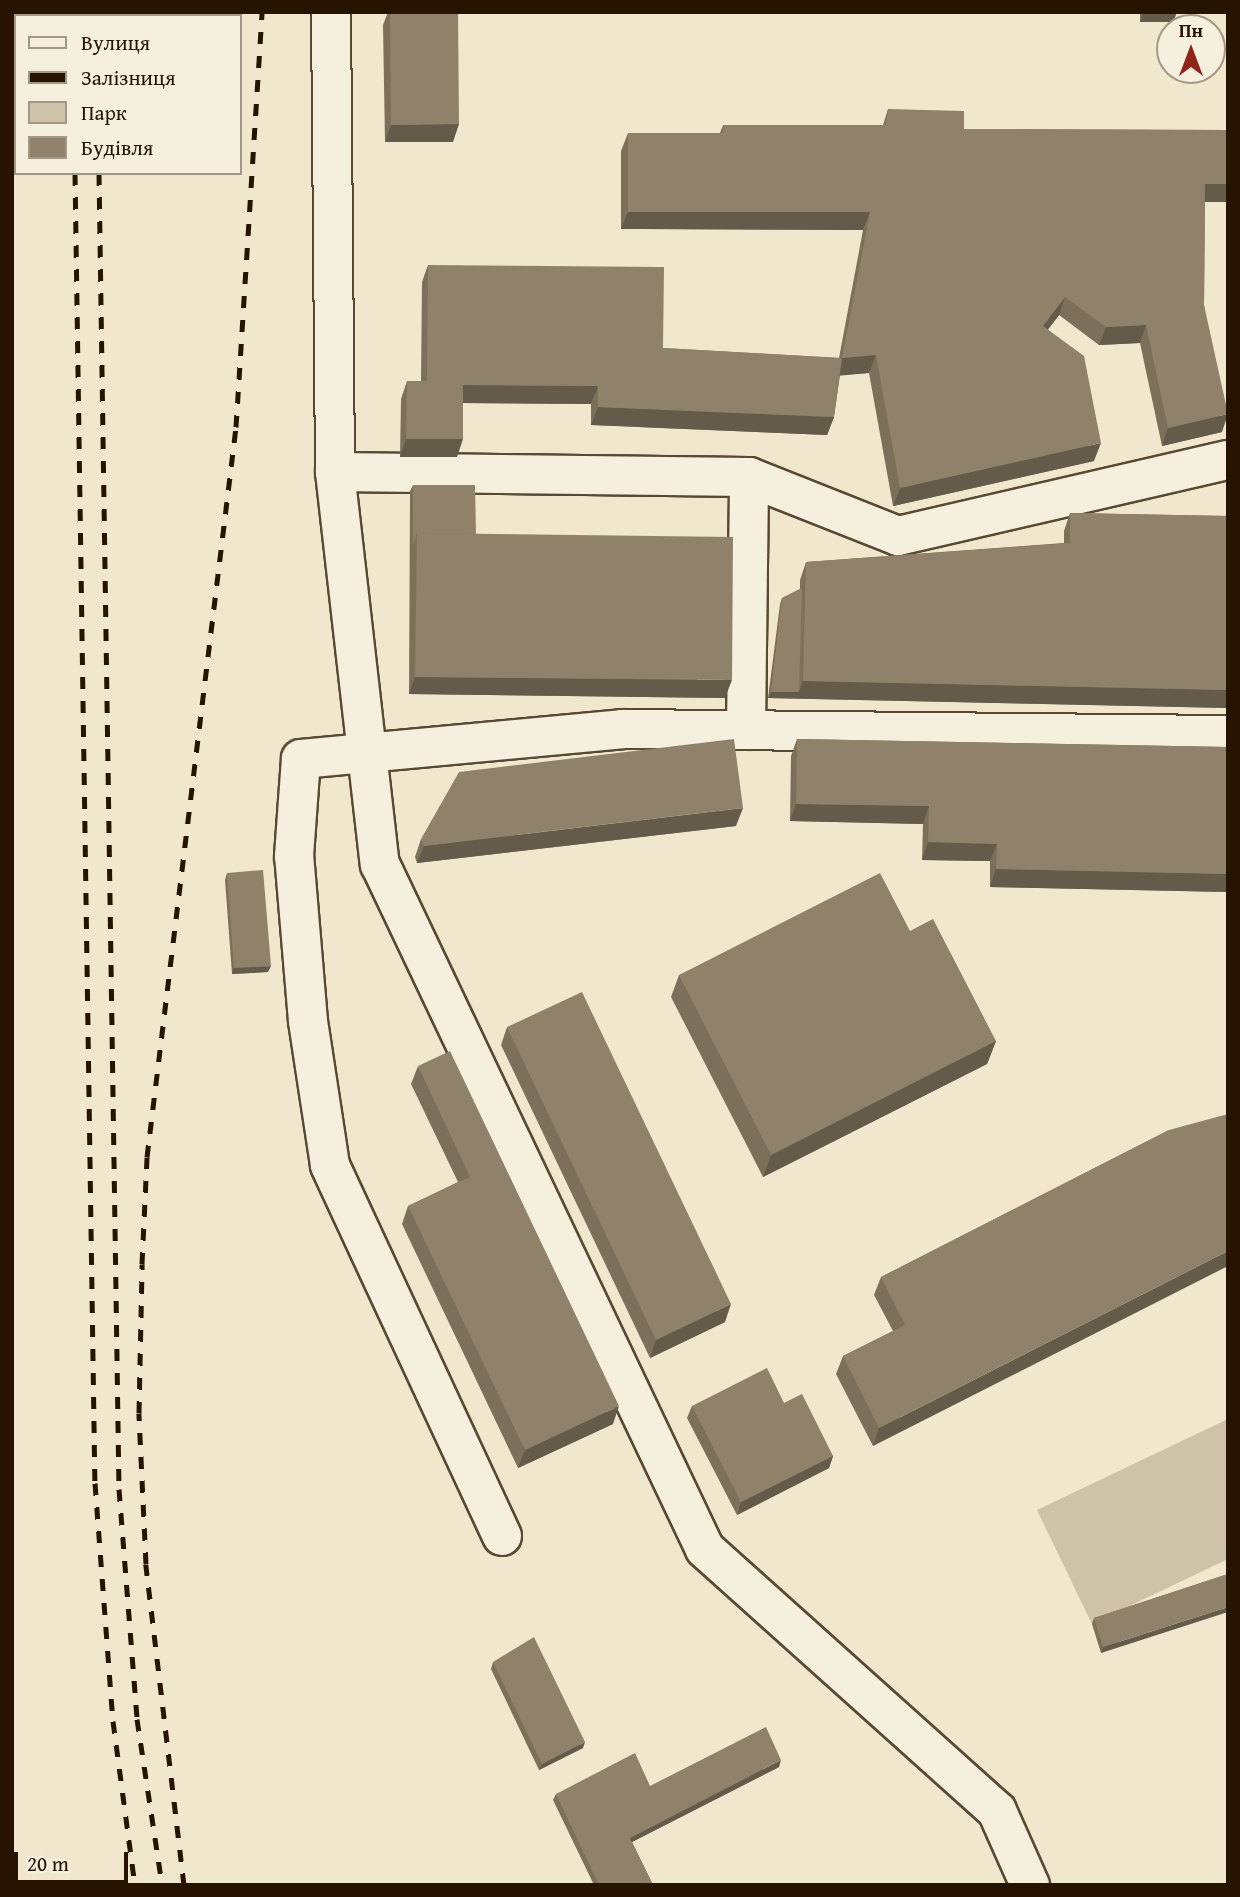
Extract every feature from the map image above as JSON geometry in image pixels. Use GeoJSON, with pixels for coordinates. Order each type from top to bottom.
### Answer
{"type":"FeatureCollection","features":[{"type":"Feature","properties":{"kind":"street"},"geometry":{"type":"LineString","coordinates":[[331,12],[335,472],[380,864],[705,1549],[998,1811],[1030,1885]]}},
{"type":"Feature","properties":{"kind":"street"},"geometry":{"type":"LineString","coordinates":[[335,472],[749,477],[898,536],[1228,460]]}},
{"type":"Feature","properties":{"kind":"street"},"geometry":{"type":"LineString","coordinates":[[746,730],[749,477]]}},
{"type":"Feature","properties":{"kind":"street"},"geometry":{"type":"LineString","coordinates":[[502,1536],[337,1184],[325,1144],[308,1021],[294,856],[301,759],[622,729],[1228,735]]}},
{"type":"Feature","properties":{"kind":"green space"},"geometry":{"type":"Polygon","coordinates":[[[1228,1419],[1228,1559],[1092,1624],[1037,1510],[1228,1419]]]}},
{"type":"Feature","properties":{"kind":"building"},"geometry":{"type":"Polygon","coordinates":[[[390,12],[458,12],[459,124],[391,125],[390,12]]]}},
{"type":"Feature","properties":{"kind":"building"},"geometry":{"type":"Polygon","coordinates":[[[888,109],[964,111],[964,129],[1228,130],[1228,184],[1205,184],[1204,305],[1228,414],[1168,428],[1146,325],[1106,327],[1065,297],[1043,326],[1084,356],[1101,443],[900,488],[876,355],[842,358],[870,212],[628,212],[628,133],[723,133],[723,125],[886,125],[888,109]]]}},
{"type":"Feature","properties":{"kind":"building"},"geometry":{"type":"Polygon","coordinates":[[[428,265],[664,267],[663,348],[842,358],[834,417],[598,407],[598,386],[463,385],[463,439],[406,439],[407,381],[427,381],[428,265]]]}},
{"type":"Feature","properties":{"kind":"building"},"geometry":{"type":"Polygon","coordinates":[[[413,485],[475,485],[476,534],[417,533],[413,545],[413,485]]]}},
{"type":"Feature","properties":{"kind":"building"},"geometry":{"type":"Polygon","coordinates":[[[1070,513],[1228,516],[1228,690],[803,681],[806,562],[1070,543],[1070,513]]]}},
{"type":"Feature","properties":{"kind":"building"},"geometry":{"type":"Polygon","coordinates":[[[417,533],[733,537],[732,680],[415,677],[417,533]]]}},
{"type":"Feature","properties":{"kind":"building"},"geometry":{"type":"Polygon","coordinates":[[[802,588],[799,692],[771,692],[782,598],[802,588]]]}},
{"type":"Feature","properties":{"kind":"building"},"geometry":{"type":"Polygon","coordinates":[[[734,739],[743,808],[424,846],[421,839],[459,772],[734,739]]]}},
{"type":"Feature","properties":{"kind":"building"},"geometry":{"type":"Polygon","coordinates":[[[797,739],[1228,747],[1228,874],[996,869],[997,844],[928,842],[929,806],[796,804],[797,739]]]}},
{"type":"Feature","properties":{"kind":"building"},"geometry":{"type":"Polygon","coordinates":[[[263,870],[271,966],[234,968],[227,873],[263,870]]]}},
{"type":"Feature","properties":{"kind":"building"},"geometry":{"type":"Polygon","coordinates":[[[880,873],[910,931],[933,919],[996,1041],[771,1155],[679,975],[880,873]]]}},
{"type":"Feature","properties":{"kind":"building"},"geometry":{"type":"Polygon","coordinates":[[[582,992],[731,1304],[656,1340],[507,1027],[582,992]]]}},
{"type":"Feature","properties":{"kind":"building"},"geometry":{"type":"Polygon","coordinates":[[[450,1051],[619,1406],[525,1450],[408,1206],[470,1177],[418,1066],[450,1051]]]}},
{"type":"Feature","properties":{"kind":"building"},"geometry":{"type":"Polygon","coordinates":[[[1228,1114],[1228,1251],[879,1428],[843,1356],[905,1325],[881,1277],[1169,1130],[1228,1114]]]}},
{"type":"Feature","properties":{"kind":"building"},"geometry":{"type":"Polygon","coordinates":[[[767,1368],[784,1403],[802,1394],[833,1456],[741,1502],[692,1406],[767,1368]]]}},
{"type":"Feature","properties":{"kind":"building"},"geometry":{"type":"Polygon","coordinates":[[[1228,1574],[1228,1607],[1103,1647],[1094,1618],[1228,1574]]]}},
{"type":"Feature","properties":{"kind":"building"},"geometry":{"type":"Polygon","coordinates":[[[534,1637],[585,1742],[542,1764],[493,1662],[534,1637]]]}},
{"type":"Feature","properties":{"kind":"building"},"geometry":{"type":"Polygon","coordinates":[[[766,1727],[781,1760],[630,1838],[653,1885],[599,1885],[556,1794],[635,1753],[650,1786],[766,1727]]]}},
{"type":"Feature","properties":{"kind":"railway"},"geometry":{"type":"LineString","coordinates":[[184,1885],[146,1564],[139,1413],[142,1264],[147,1157],[236,427],[262,12]]}},
{"type":"Feature","properties":{"kind":"railway"},"geometry":{"type":"LineString","coordinates":[[75,175],[95,1483],[113,1721],[135,1885]]}},
{"type":"Feature","properties":{"kind":"railway"},"geometry":{"type":"LineString","coordinates":[[99,175],[119,1489],[137,1719],[162,1885]]}},
{"type":"Feature","properties":{"kind":"railway"},"geometry":{"type":"LineString","coordinates":[[12,1876],[15,1885]]}}]}
